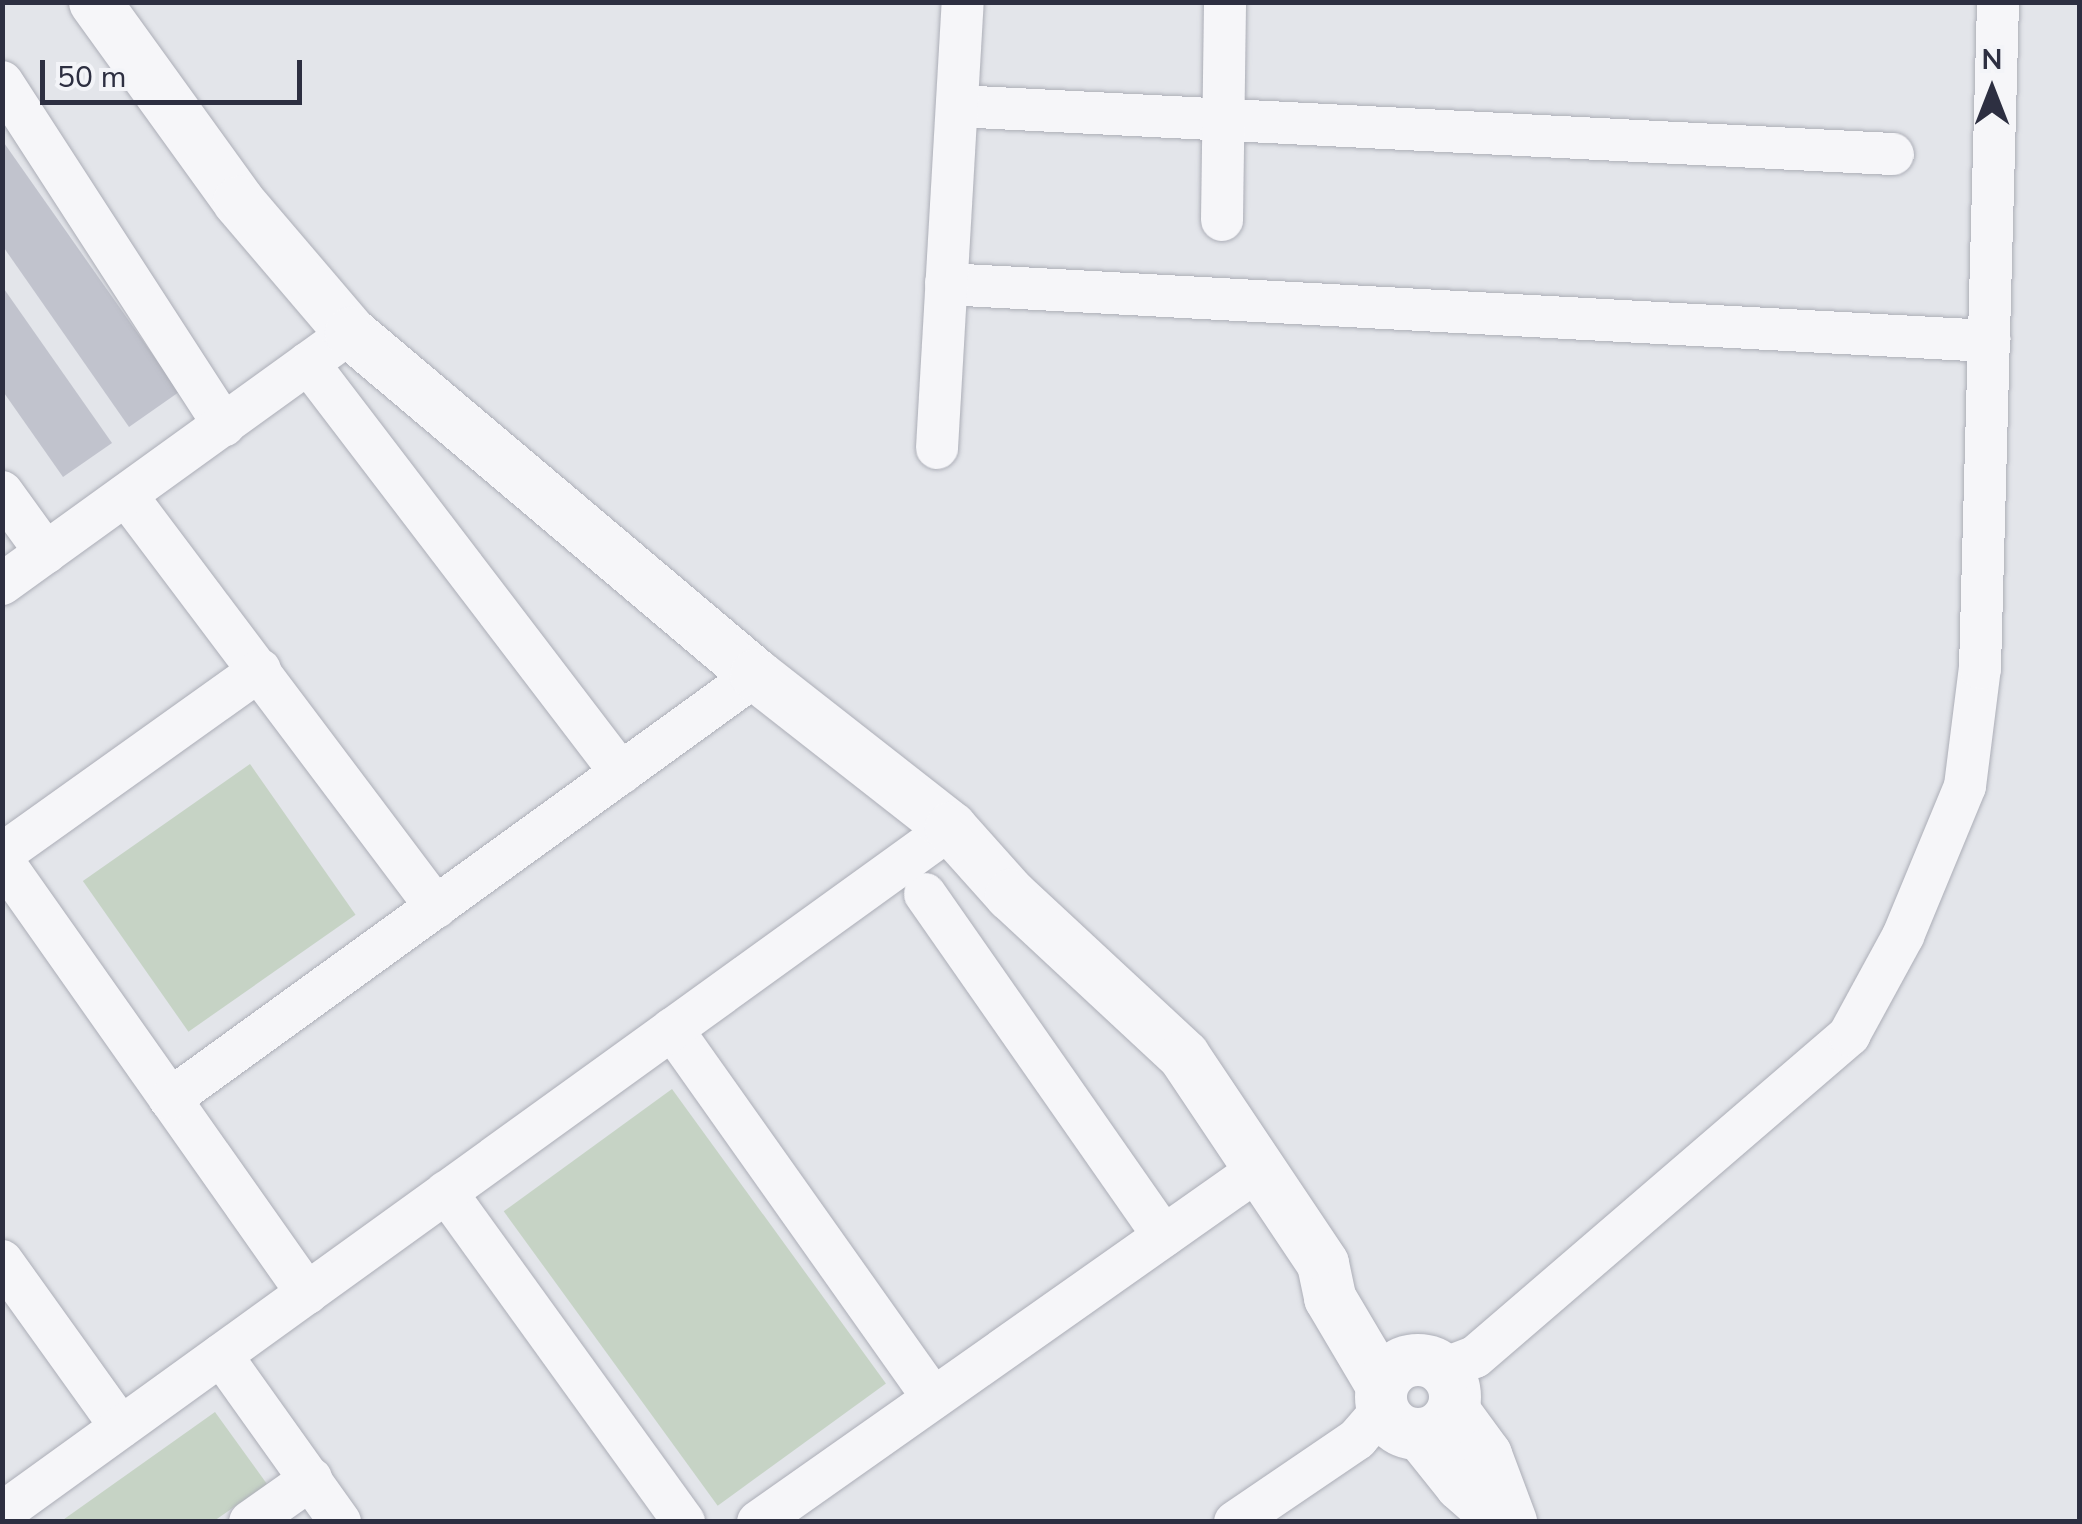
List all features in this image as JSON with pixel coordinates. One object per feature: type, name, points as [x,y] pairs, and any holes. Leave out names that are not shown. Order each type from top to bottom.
[{"type":"street","points":[[95,2],[239,202],[351,333],[756,674],[951,828],[1011,895],[1184,1056],[1324,1264],[1330,1298],[1418,1398],[1486,1455],[1511,1522]]},
{"type":"street","points":[[937,448],[963,2]]},
{"type":"street","points":[[1222,220],[1219,120],[1224,2]]},
{"type":"street","points":[[1235,1522],[1418,1398],[1849,1036],[1903,936],[1965,786],[1980,668],[1998,2]]},
{"type":"street","points":[[2,82],[224,425]]},
{"type":"street","points":[[957,106],[1893,154]]},
{"type":"street","points":[[946,284],[1989,341]]},
{"type":"street","points":[[2,584],[351,333]]},
{"type":"street","points":[[308,364],[621,773]]},
{"type":"street","points":[[2,492],[46,552]]},
{"type":"street","points":[[126,495],[436,907]]},
{"type":"street","points":[[260,670],[2,857],[307,1293]]},
{"type":"street","points":[[170,1099],[756,674]]},
{"type":"street","points":[[2,1513],[951,828]]},
{"type":"street","points":[[925,894],[1164,1236]]},
{"type":"street","points":[[672,1029],[933,1398]]},
{"type":"street","points":[[758,1522],[1262,1167]]},
{"type":"street","points":[[446,1192],[684,1522]]},
{"type":"street","points":[[2,1261],[122,1426]]},
{"type":"street","points":[[221,1355],[340,1522]]},
{"type":"street","points":[[1418,1398],[1460,1485],[1502,1522]]},
{"type":"street","points":[[250,1522],[311,1479]]},
{"type":"green space","points":[[250,764],[356,915],[188,1032],[83,881]]},
{"type":"green space","points":[[672,1089],[886,1383],[718,1506],[504,1211]]},
{"type":"green space","points":[[215,1412],[267,1484],[214,1521],[60,1522]]},
{"type":"building","points":[[2,140],[179,392],[129,427],[2,245]]},
{"type":"building","points":[[2,286],[112,443],[63,477],[2,390]]}]
